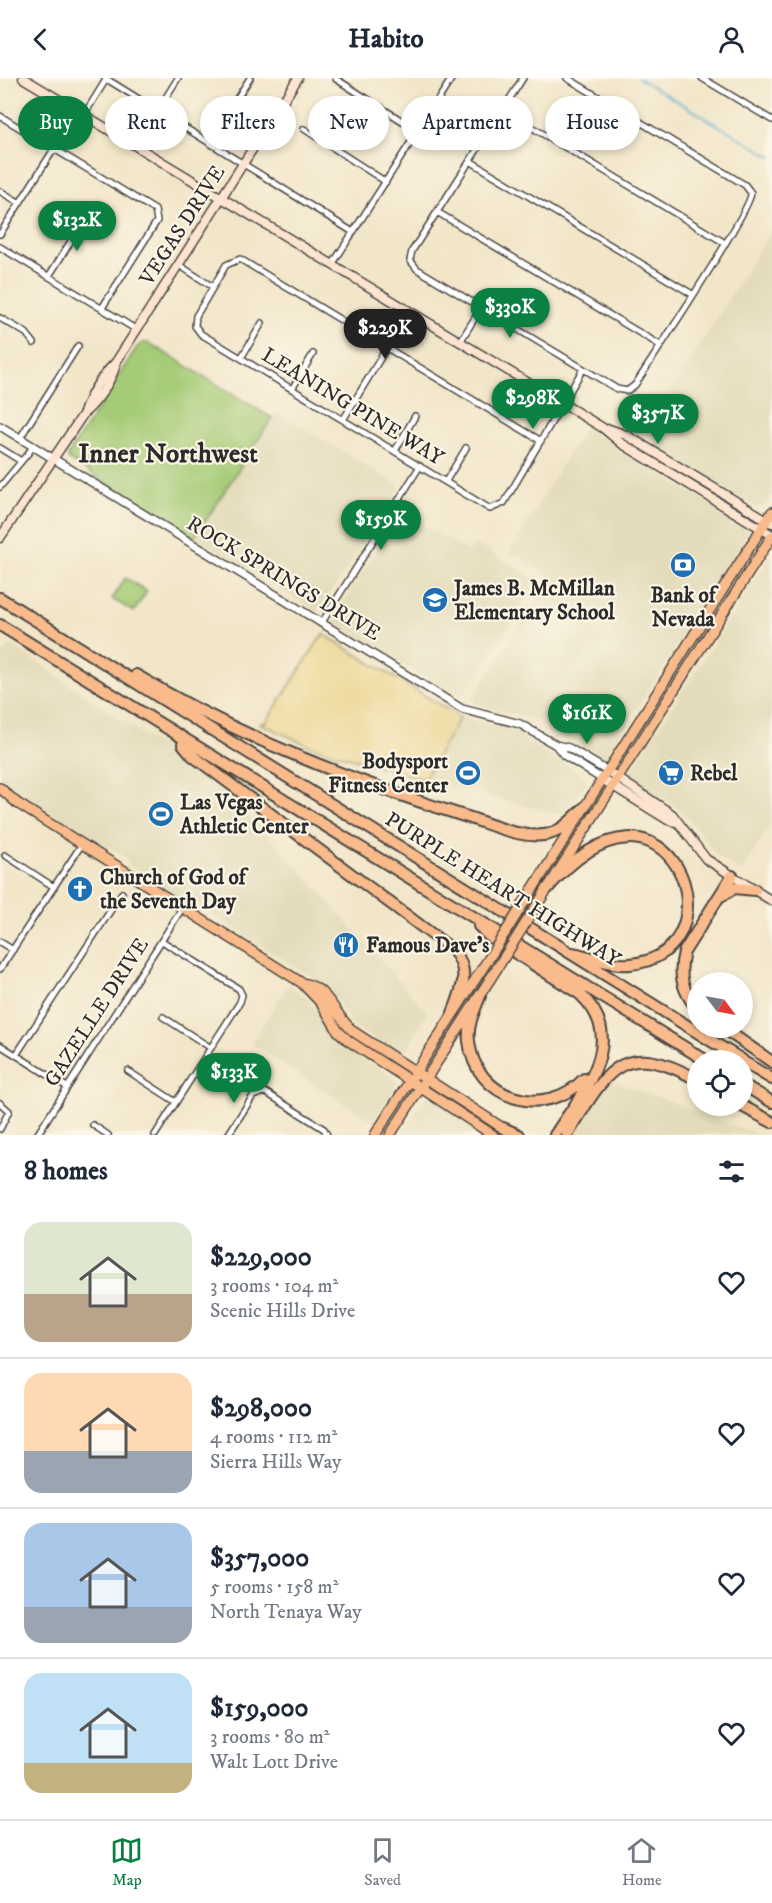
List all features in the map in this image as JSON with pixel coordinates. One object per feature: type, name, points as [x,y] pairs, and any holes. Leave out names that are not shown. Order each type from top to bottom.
[{"type":"highway","name":"PURPLE HEART HIGHWAY","points":[[0,598],[724,1050]]},
{"type":"highway","points":[[16,608],[226,723],[306,761],[390,792],[531,835],[552,834],[566,826],[584,808]]},
{"type":"highway","name":"PURPLE HEART HIGHWAY","points":[[0,625],[174,735],[689,1050]]},
{"type":"highway","points":[[174,735],[193,756],[453,950],[461,961],[465,973],[464,987],[453,1013]]},
{"type":"highway","points":[[546,890],[562,872],[590,849],[619,838],[644,841],[660,849],[674,861],[686,883],[688,908],[683,926],[674,941],[660,954],[643,962],[625,964],[564,951]]},
{"type":"highway","points":[[687,995],[681,963],[690,941],[732,876]]},
{"type":"highway","points":[[720,896],[734,888],[755,890]]},
{"type":"highway","points":[[469,914],[489,936],[585,998],[592,1005],[599,1022],[603,1050],[594,1073],[557,1135]]},
{"type":"highway","points":[[480,996],[469,1030],[474,1061],[484,1078],[498,1091],[514,1099],[533,1102],[553,1099],[570,1092],[584,1079],[594,1063],[598,1033],[594,1017],[585,998]]},
{"type":"highway","points":[[737,1038],[772,1062]]},
{"type":"highway","points":[[557,1135],[603,1079],[620,1066],[630,1062],[655,1060],[687,1075]]},
{"type":"highway","name":"PURPLE HEART HIGHWAY","points":[[753,1068],[772,1079]]},
{"type":"highway","points":[[753,1091],[772,1102]]},
{"type":"highway","points":[[753,1112],[772,1122]]},
{"type":"highway","points":[[502,1128],[519,1135]]},
{"type":"main road","points":[[23,78],[53,96]]},
{"type":"main road","name":"VEGAS DRIVE","points":[[0,538],[84,413],[88,398],[137,330],[298,78]]},
{"type":"main road","points":[[93,120],[563,403],[646,458],[768,521]]},
{"type":"main road","points":[[390,1135],[428,1079],[613,783],[772,535],[768,521],[626,435],[603,428]]},
{"type":"main road","points":[[621,443],[640,448],[644,446]]},
{"type":"main road","points":[[646,458],[650,456],[677,466]]},
{"type":"main road","points":[[375,1135],[768,521]]},
{"type":"main road","points":[[710,632],[708,626],[718,608],[728,581]]},
{"type":"main road","points":[[691,662],[692,651],[702,634],[700,625]]},
{"type":"main road","points":[[670,695],[668,688],[678,669],[681,655]]},
{"type":"main road","points":[[645,733],[651,716],[663,697],[659,689]]},
{"type":"main road","name":"ROCK SPRINGS DRIVE","points":[[605,775],[613,783],[668,820],[676,822],[706,859],[772,901]]},
{"type":"main road","points":[[0,788],[17,803],[302,983],[307,991],[322,1004],[344,1037],[493,1135]]},
{"type":"main road","points":[[0,799],[17,803]]},
{"type":"main road","points":[[302,983],[312,984],[326,995],[350,1028],[514,1135]]},
{"type":"street","points":[[93,101],[107,78],[136,96]]},
{"type":"street","points":[[167,96],[178,78]]},
{"type":"street","points":[[239,96],[250,78]]},
{"type":"street","points":[[511,96],[523,78]]},
{"type":"street","points":[[477,150],[412,251],[411,260],[417,270],[617,389],[627,391],[635,385],[725,243],[749,203],[751,193],[745,185],[567,78]]},
{"type":"street","points":[[702,78],[772,120]]},
{"type":"street","points":[[336,79],[401,120]]},
{"type":"street","points":[[439,96],[449,79]]},
{"type":"street","points":[[0,116],[18,127]]},
{"type":"street","points":[[533,128],[725,243]]},
{"type":"street","points":[[304,129],[386,182]]},
{"type":"street","points":[[0,234],[53,150]]},
{"type":"street","points":[[56,150],[154,210],[157,215],[157,221],[102,309]]},
{"type":"street","points":[[225,150],[354,232]]},
{"type":"street","points":[[332,265],[406,150]]},
{"type":"street","points":[[470,161],[692,294]]},
{"type":"street","points":[[0,190],[20,202]]},
{"type":"street","points":[[437,212],[660,345]]},
{"type":"street","points":[[48,276],[86,217]]},
{"type":"street","points":[[0,247],[137,330]]},
{"type":"street","points":[[179,265],[213,287],[226,265],[235,259],[245,261],[540,441],[583,369]]},
{"type":"street","name":"LEANING PINE WAY","points":[[213,287],[196,316],[195,326],[201,334],[485,507],[497,508],[504,502],[540,441]]},
{"type":"street","points":[[460,342],[481,308]]},
{"type":"street","points":[[343,420],[409,311]]},
{"type":"street","points":[[0,318],[26,333],[34,344]]},
{"type":"street","points":[[241,358],[261,323]]},
{"type":"street","points":[[20,438],[78,346]]},
{"type":"street","points":[[292,389],[313,354]]},
{"type":"street","points":[[395,451],[415,416]]},
{"type":"street","name":"ROCK SPRINGS DRIVE","points":[[0,426],[466,711],[520,724],[556,746],[564,755],[605,775]]},
{"type":"street","points":[[0,487],[34,447]]},
{"type":"street","points":[[0,448],[21,461]]},
{"type":"street","points":[[446,482],[466,448]]},
{"type":"street","points":[[321,624],[420,466]]},
{"type":"street","points":[[0,969],[82,844]]},
{"type":"street","points":[[5,855],[54,886]]},
{"type":"street","points":[[16,1055],[122,893]]},
{"type":"street","name":"GAZELLE DRIVE","points":[[37,1135],[183,907]]},
{"type":"street","points":[[155,1135],[240,1002],[242,995],[239,989],[162,941]]},
{"type":"street","points":[[0,942],[13,950]]},
{"type":"street","points":[[163,1017],[211,1048]]},
{"type":"street","points":[[0,1045],[67,1087]]},
{"type":"street","points":[[128,1071],[176,1102]]},
{"type":"street","points":[[228,1135],[253,1096],[259,1092],[265,1092],[324,1129],[327,1134]]},
{"type":"street","points":[[0,1103],[9,1111],[0,1129]]},
{"type":"street","points":[[93,1125],[108,1135]]},
{"type":"shaded area","points":[[772,229],[772,497],[762,507],[755,507],[642,439]]},
{"type":"shaded area","points":[[276,412],[400,486],[320,609],[316,611],[195,537]]},
{"type":"shaded area","points":[[584,428],[750,527],[751,533],[604,758],[597,758],[535,720],[474,704],[473,699],[550,576],[510,552]]},
{"type":"shaded area","name":"James B. McMillan Elementary School","points":[[404,514],[468,551],[476,544],[532,577],[534,586],[465,694],[456,697],[337,625],[335,615],[399,515]]},
{"type":"shaded area","points":[[772,554],[772,823],[741,872],[715,854],[689,818],[676,807],[631,779],[628,774]]},
{"type":"shaded area","points":[[10,644],[208,779],[273,840],[427,1012],[408,1048],[395,1053],[354,1027],[335,997],[319,981],[130,865],[124,856],[0,781],[0,659]]},
{"type":"shaded area","points":[[460,717],[511,729],[584,776],[586,783],[569,807],[559,815],[424,779]]},
{"type":"shaded area","points":[[288,985],[307,998],[344,1046],[391,1076],[396,1082],[395,1088],[375,1123],[251,1044]]},
{"type":"shaded area","points":[[608,1079],[687,1108],[687,1116],[708,1116],[760,1135],[573,1135]]},
{"type":"shaded area","points":[[427,1095],[491,1135],[400,1135]]},
{"type":"green space","points":[[143,343],[149,343],[272,418],[195,537],[68,459],[68,455],[137,347]]},
{"type":"green space","points":[[125,578],[147,591],[134,612],[112,599]]},
{"type":"sand","points":[[323,634],[460,717],[424,779],[307,745],[260,723],[266,722]]},
{"type":"waterway","points":[[638,78],[772,157]]},
{"type":"place","name":"Bank of Nevada","points":[[683,565]]},
{"type":"place","name":"James B. McMillan Elementary School","points":[[435,600]]},
{"type":"place","name":"Bodysport Fitness Center","points":[[468,773]]},
{"type":"place","name":"Rebel","points":[[671,773]]},
{"type":"place","name":"Las Vegas Athletic Center","points":[[161,814]]},
{"type":"place","name":"Church of God of the Seventh Day","points":[[80,889]]},
{"type":"place","name":"Famous Dave's","points":[[346,945]]},
{"type":"district","name":"Inner Northwest","points":[[168,453]]}]
